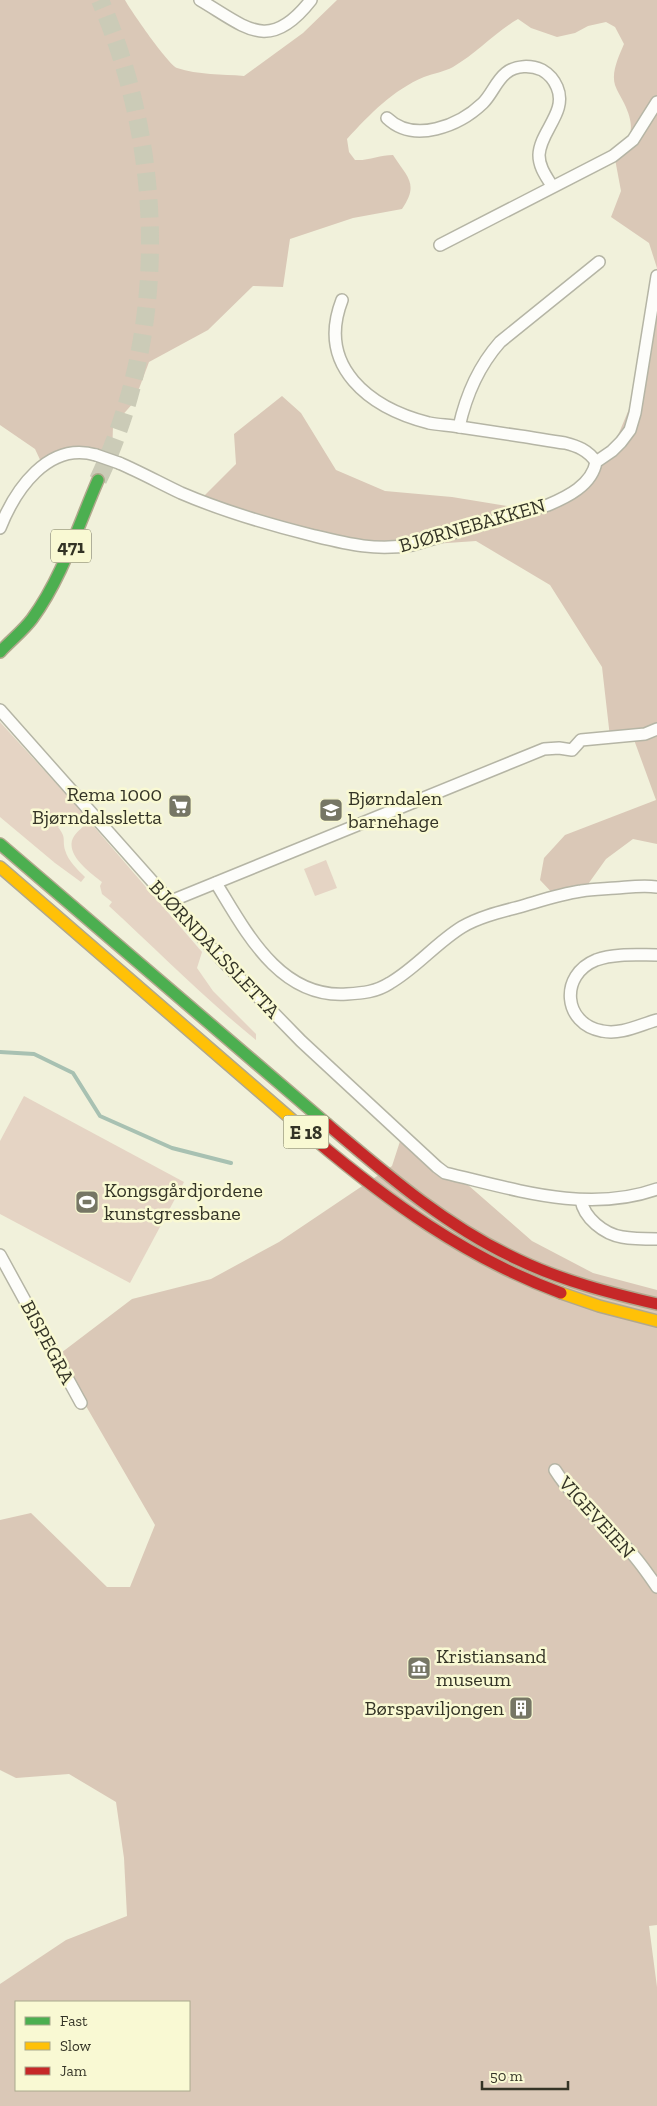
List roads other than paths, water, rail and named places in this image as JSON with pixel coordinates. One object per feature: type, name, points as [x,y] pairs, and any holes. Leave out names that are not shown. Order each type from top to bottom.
[{"type":"main road","name":"471","points":[[0,638],[26,613],[39,596],[98,480],[57,577],[43,602],[31,620],[0,652]]},
{"type":"main road","name":"E 18","points":[[2,845],[409,1194],[486,1243],[536,1268],[601,1290],[657,1304]]},
{"type":"main road","name":"E 18","points":[[0,867],[334,1157],[436,1232],[471,1253],[530,1281],[593,1304],[657,1321]]},
{"type":"street","points":[[200,0],[251,30],[266,32],[287,23],[311,0]]},
{"type":"street","points":[[386,118],[398,127],[405,129],[426,130],[440,128],[454,123],[473,112],[484,102],[506,73],[520,67],[534,67],[547,73],[556,84],[560,98],[557,113],[542,141],[539,155],[542,169],[552,186]]},
{"type":"street","points":[[440,245],[552,186],[614,156],[642,128],[657,102]]},
{"type":"street","points":[[459,427],[469,390],[482,364],[490,353],[500,342],[555,300],[599,262]]},
{"type":"street","name":"BJØRNEBAKKEN","points":[[0,528],[12,501],[36,470],[60,457],[74,454],[96,455],[119,463],[180,492],[234,514],[343,544],[377,548],[394,548],[420,543],[508,518],[562,500],[582,486],[596,462],[612,452],[630,430],[635,414],[657,276]]},
{"type":"street","points":[[342,300],[336,322],[336,350],[342,364],[357,386],[381,404],[430,423],[565,443],[579,447],[592,456],[596,462]]},
{"type":"street","name":"BJØRNDALSSLETTA","points":[[0,710],[223,961],[301,1041],[425,1157],[445,1173],[537,1194],[581,1200]]},
{"type":"street","points":[[171,902],[544,749],[559,748],[572,750],[581,740],[645,734],[657,729]]},
{"type":"street","points":[[216,883],[256,944],[276,969],[299,986],[327,994],[341,995],[378,990],[402,976],[450,935],[464,926],[498,912],[581,891],[644,885],[657,887]]},
{"type":"street","points":[[657,955],[606,957],[595,960],[582,968],[575,976],[570,990],[570,999],[581,1019],[589,1027],[602,1031],[626,1030],[657,1020]]},
{"type":"street","points":[[657,1189],[625,1198],[581,1200],[582,1207],[588,1216],[606,1231],[621,1237],[657,1239]]},
{"type":"street","name":"BISPEGRA","points":[[0,1255],[81,1403]]},
{"type":"street","name":"VIGEVEIEN","points":[[555,1470],[576,1497],[626,1547],[657,1587]]},
{"type":"waterway","points":[[0,1052],[34,1054],[73,1073],[100,1116],[172,1148],[231,1163]]},
{"type":"tunnel","points":[[98,480],[121,423],[137,363],[147,302],[150,240],[147,179],[137,118],[121,58],[100,0]]},
{"type":"place","name":"Rema 1000 Bjørndalssletta","points":[[180,806]]},
{"type":"place","name":"Bjørndalen barnehage","points":[[331,810]]},
{"type":"place","name":"Kongsgårdjordene kunstgressbane","points":[[87,1202]]},
{"type":"place","name":"Kristiansand museum","points":[[419,1668]]},
{"type":"place","name":"Børspaviljongen","points":[[521,1708]]}]
